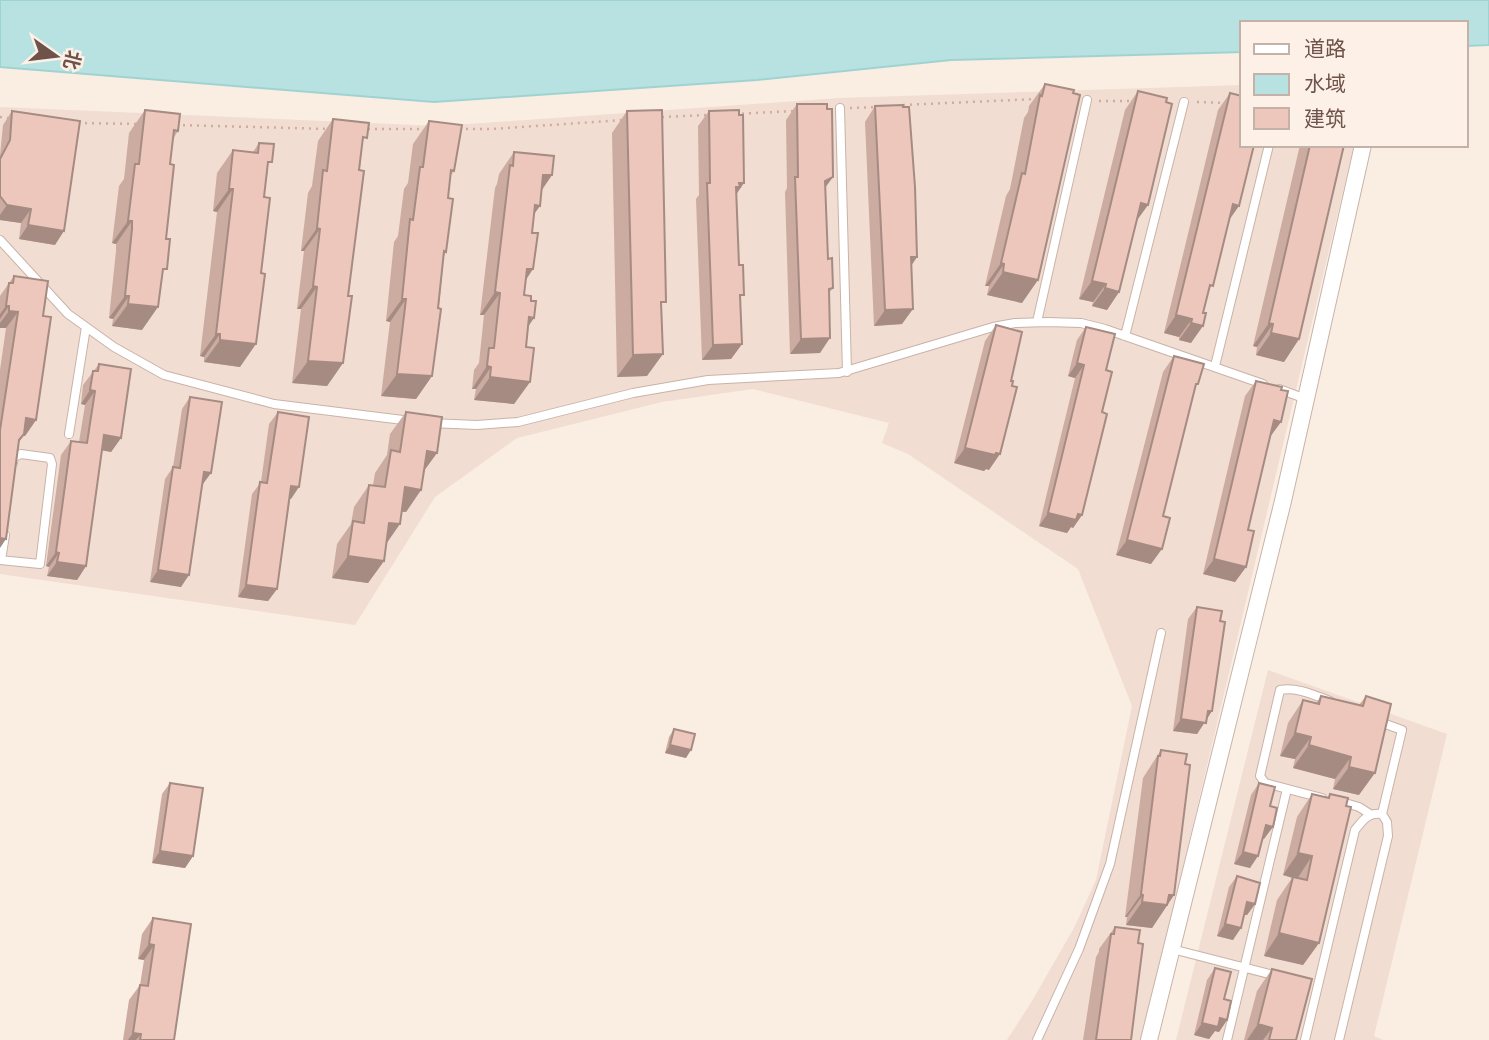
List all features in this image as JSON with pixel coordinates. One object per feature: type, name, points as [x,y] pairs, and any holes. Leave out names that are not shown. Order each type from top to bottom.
[{"type":"street","points":[[1149,1040],[1280,515],[1363,147]]},
{"type":"lane","points":[[1037,322],[1087,100]]},
{"type":"lane","points":[[1125,336],[1184,102]]},
{"type":"lane","points":[[840,108],[847,372]]},
{"type":"lane","points":[[1215,366],[1269,147]]},
{"type":"lane","points":[[0,240],[68,314],[147,368],[188,383],[274,404],[435,424],[518,422],[633,393],[708,380],[847,372],[993,327],[1037,322],[1081,323],[1215,366],[1306,399]]},
{"type":"lane","points":[[69,434],[86,327]]},
{"type":"lane","points":[[6,522],[1,560],[40,565],[52,464],[50,458],[21,454],[14,457],[12,470]]},
{"type":"lane","points":[[1037,1040],[1079,948],[1110,864],[1161,633]]},
{"type":"lane","points":[[1339,705],[1302,690],[1280,690],[1260,776],[1265,783],[1359,807],[1370,814]]},
{"type":"lane","points":[[1339,1040],[1388,836],[1387,822],[1382,814],[1402,730],[1364,715]]},
{"type":"lane","points":[[1227,1040],[1287,789]]},
{"type":"lane","points":[[1305,1040],[1355,830],[1370,814],[1382,814]]},
{"type":"lane","points":[[1172,949],[1281,977]]},
{"type":"lane","points":[[1305,984],[1318,987]]},
{"type":"path","points":[[893,106],[1038,99]]},
{"type":"path","points":[[1087,100],[1142,101]]},
{"type":"path","points":[[1184,102],[1231,103]]},
{"type":"path","points":[[840,108],[880,107]]},
{"type":"path","points":[[733,114],[800,110]]},
{"type":"path","points":[[653,118],[706,115]]},
{"type":"path","points":[[0,117],[13,118]]},
{"type":"path","points":[[451,129],[492,129],[626,120]]},
{"type":"path","points":[[66,122],[149,125]]},
{"type":"path","points":[[176,125],[341,129]]},
{"type":"path","points":[[368,129],[423,129]]},
{"type":"shaded area","points":[[1240,85],[1240,147],[1354,147],[1142,1040],[1007,1040],[1074,928],[1096,880],[1132,706],[1078,569],[908,454],[882,443],[889,423],[753,389],[662,402],[517,438],[435,497],[355,625],[0,574],[0,107],[440,126],[840,98]]},
{"type":"shaded area","points":[[1268,670],[1447,734],[1374,1036],[1383,1040],[1176,1040]]},
{"type":"water","points":[[0,0],[1489,0],[1489,45],[1468,46],[1468,21],[1240,21],[1240,52],[951,60],[757,80],[434,102],[0,67]]},
{"type":"building","points":[[1045,84],[1074,90],[1073,93],[1080,95],[1038,280],[1003,272],[1004,264],[1001,263],[1022,173],[1025,174],[1040,95],[1042,96]]},
{"type":"building","points":[[1138,91],[1167,98],[1166,102],[1172,104],[1148,205],[1141,203],[1119,292],[1105,288],[1106,284],[1092,281]]},
{"type":"building","points":[[1230,93],[1240,96],[1240,147],[1254,147],[1239,206],[1233,204],[1213,286],[1210,285],[1203,313],[1206,313],[1203,326],[1191,323],[1192,319],[1176,315]]},
{"type":"building","points":[[797,104],[827,104],[827,109],[832,109],[833,177],[825,181],[828,259],[832,258],[833,288],[829,289],[830,338],[801,339],[795,177],[798,177]]},
{"type":"building","points":[[875,106],[909,107],[915,187],[917,257],[911,257],[913,309],[885,310]]},
{"type":"building","points":[[145,110],[180,114],[178,131],[174,130],[170,164],[174,165],[166,239],[170,239],[167,269],[163,269],[158,307],[128,304],[129,296],[125,296],[132,229],[132,221],[128,221],[135,164],[139,164]]},
{"type":"building","points":[[662,110],[666,302],[661,302],[663,354],[633,355],[627,111]]},
{"type":"building","points":[[739,110],[739,115],[743,115],[744,183],[739,183],[740,187],[736,187],[739,265],[743,265],[744,295],[740,295],[742,344],[713,345],[707,183],[710,183],[709,111]]},
{"type":"building","points":[[12,111],[80,121],[64,231],[28,225],[31,209],[7,205],[0,196],[0,159],[10,140]]},
{"type":"building","points":[[333,119],[369,123],[367,138],[363,137],[359,170],[364,171],[348,296],[352,296],[343,363],[308,361],[317,287],[313,286],[320,229],[317,228],[323,170],[327,171]]},
{"type":"building","points":[[429,121],[462,125],[454,171],[451,170],[448,198],[453,199],[446,252],[444,251],[438,308],[441,309],[432,376],[397,374],[406,299],[402,299],[410,219],[413,220]]},
{"type":"building","points":[[259,143],[274,144],[272,162],[268,162],[264,197],[270,198],[261,273],[265,274],[256,344],[220,340],[220,334],[216,334],[233,189],[229,189],[233,150],[258,153]]},
{"type":"building","points":[[1310,147],[1344,147],[1299,339],[1271,333],[1273,324],[1269,323]]},
{"type":"building","points":[[514,152],[554,156],[552,175],[543,175],[540,206],[535,205],[532,233],[538,233],[533,269],[527,269],[524,295],[531,296],[531,301],[536,301],[534,318],[529,317],[526,347],[534,348],[530,382],[490,377],[491,367],[487,366],[489,348],[494,348],[500,293],[495,292],[510,165],[513,166]]},
{"type":"building","points":[[14,276],[48,281],[43,316],[51,317],[36,420],[26,418],[24,434],[19,440],[6,539],[0,538],[0,430],[18,312],[9,311],[9,306],[6,306],[9,283],[13,283]]},
{"type":"building","points":[[996,325],[1022,332],[1011,381],[1012,386],[1017,387],[1000,454],[995,455],[965,448]]},
{"type":"building","points":[[1086,327],[1115,334],[1106,370],[1112,372],[1102,412],[1107,414],[1082,515],[1078,514],[1076,520],[1048,513],[1084,365],[1077,363]]},
{"type":"building","points":[[1174,356],[1204,364],[1196,384],[1163,516],[1170,518],[1162,549],[1127,540]]},
{"type":"building","points":[[99,364],[131,369],[121,438],[104,435],[86,566],[57,562],[59,553],[56,552],[71,441],[87,443],[95,391],[90,390],[93,371],[98,371]]},
{"type":"building","points":[[1256,381],[1288,391],[1281,422],[1274,420],[1248,530],[1254,531],[1246,567],[1214,559]]},
{"type":"building","points":[[190,397],[222,402],[211,473],[204,472],[189,575],[158,570],[173,467],[180,468]]},
{"type":"building","points":[[278,412],[309,417],[299,487],[291,486],[277,589],[246,585],[260,482],[267,483]]},
{"type":"building","points":[[406,412],[442,417],[437,453],[427,451],[421,490],[405,487],[400,524],[389,523],[384,561],[348,556],[353,521],[364,523],[369,485],[385,487],[391,450],[400,452]]},
{"type":"building","points":[[1197,607],[1222,611],[1220,621],[1225,622],[1212,711],[1208,711],[1206,723],[1181,719]]},
{"type":"building","points":[[1321,696],[1363,706],[1366,696],[1391,704],[1375,773],[1349,767],[1351,757],[1309,745],[1311,737],[1295,733],[1303,700],[1319,704]]},
{"type":"building","points":[[674,729],[695,734],[691,750],[670,745]]},
{"type":"building","points":[[1161,750],[1187,754],[1185,764],[1190,765],[1174,895],[1169,895],[1167,905],[1142,902],[1141,894],[1158,756]]},
{"type":"building","points":[[170,783],[203,788],[193,856],[160,851]]},
{"type":"building","points":[[1259,783],[1275,787],[1270,806],[1277,808],[1273,827],[1266,825],[1258,856],[1243,852]]},
{"type":"building","points":[[1312,794],[1348,798],[1346,806],[1351,807],[1319,943],[1279,933],[1293,877],[1307,880],[1312,856],[1298,853]]},
{"type":"building","points":[[1237,876],[1260,883],[1255,904],[1247,902],[1241,928],[1225,924]]},
{"type":"building","points":[[153,918],[191,924],[174,1040],[140,1040],[141,1034],[133,1033],[140,985],[148,986],[154,945],[149,944]]},
{"type":"building","points":[[1115,927],[1140,930],[1138,943],[1143,944],[1131,1040],[1096,1040],[1111,934],[1114,934]]},
{"type":"building","points":[[1215,968],[1231,972],[1224,999],[1231,1001],[1227,1020],[1220,1018],[1218,1027],[1202,1023]]},
{"type":"building","points":[[1272,969],[1312,979],[1296,1040],[1269,1040],[1272,1028],[1258,1024]]}]
